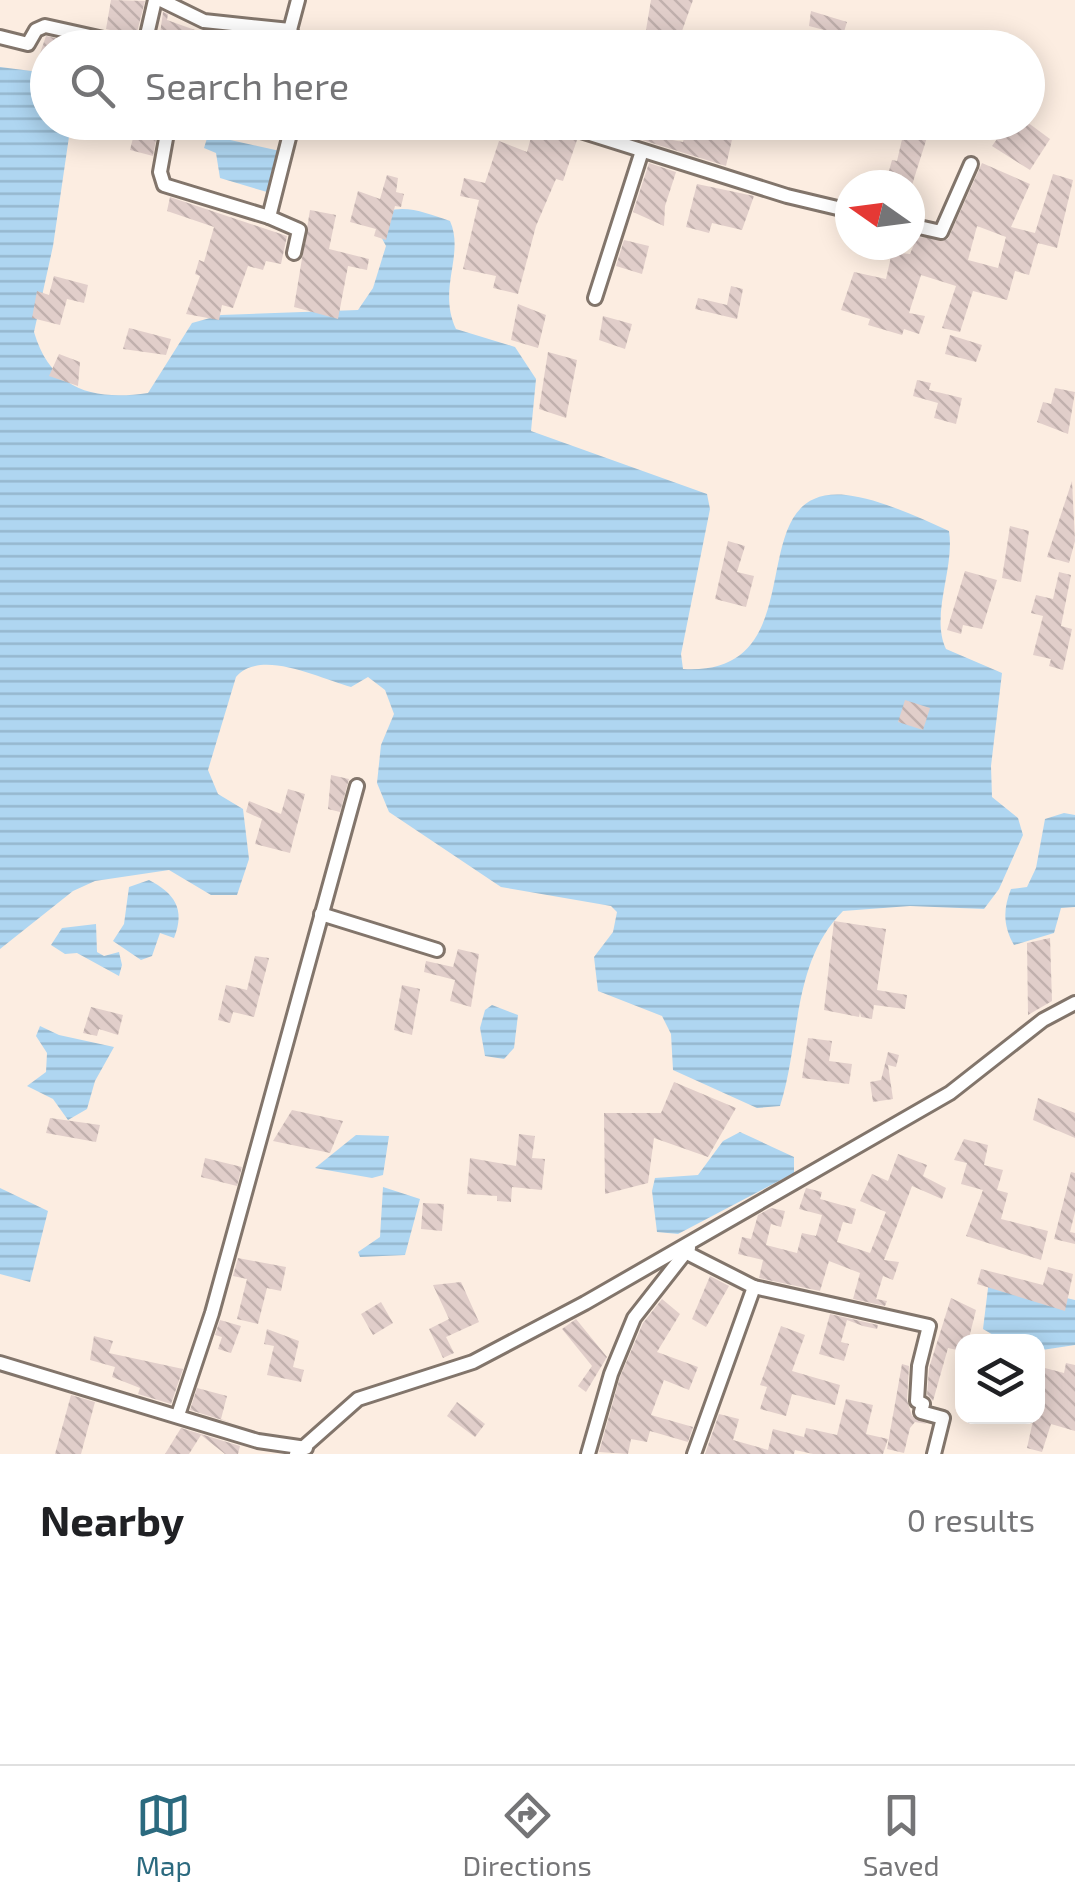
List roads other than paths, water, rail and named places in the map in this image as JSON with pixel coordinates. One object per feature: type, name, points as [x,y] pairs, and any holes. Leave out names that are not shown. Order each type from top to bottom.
[{"type":"street","points":[[149,30],[158,0],[204,21],[290,30],[298,0]]},
{"type":"street","points":[[36,30],[45,26],[63,30]]},
{"type":"street","points":[[0,38],[28,44],[30,40]]},
{"type":"street","points":[[166,140],[160,172],[164,185],[299,230],[294,253]]},
{"type":"street","points":[[269,217],[288,140]]},
{"type":"street","points":[[608,140],[835,207]]},
{"type":"street","points":[[595,298],[642,151]]},
{"type":"street","points":[[925,228],[941,232],[970,164]]},
{"type":"street","points":[[178,1415],[212,1313],[357,786]]},
{"type":"street","points":[[321,914],[437,950]]},
{"type":"street","points":[[0,1363],[301,1451],[358,1400],[474,1362],[690,1246],[950,1093],[1043,1020],[1075,1003]]},
{"type":"street","points":[[690,1246],[754,1287],[929,1326],[916,1401],[923,1404],[921,1412],[942,1418],[934,1454]]},
{"type":"street","points":[[588,1454],[634,1318],[690,1246]]},
{"type":"street","points":[[694,1454],[754,1287]]},
{"type":"water","points":[[0,67],[30,71],[30,140],[69,140],[53,246],[34,332],[51,367],[63,379],[93,393],[148,393],[192,323],[221,315],[358,310],[373,288],[386,246],[372,220],[400,209],[430,214],[450,221],[454,234],[449,300],[456,329],[515,347],[536,379],[531,431],[707,494],[710,509],[681,654],[683,669],[725,663],[751,644],[766,615],[782,547],[793,519],[813,500],[846,495],[899,509],[949,531],[941,621],[946,649],[1002,673],[991,766],[992,797],[1018,818],[1023,835],[999,889],[984,909],[910,906],[843,911],[826,932],[806,978],[780,1106],[757,1108],[673,1070],[671,1034],[662,1016],[598,991],[594,957],[613,932],[617,912],[611,906],[501,887],[389,812],[377,783],[381,745],[394,714],[385,690],[368,677],[351,687],[291,668],[260,665],[236,677],[208,770],[218,794],[243,809],[249,859],[237,895],[211,895],[169,870],[95,881],[73,891],[0,949]]},
{"type":"water","points":[[206,140],[230,140],[280,151],[267,192],[220,178],[216,153],[204,148]]},
{"type":"water","points":[[1064,813],[1075,815],[1075,907],[1061,908],[1054,933],[1014,945],[1005,917],[1011,889],[1027,887],[1036,868],[1045,819]]},
{"type":"water","points":[[149,880],[171,896],[179,919],[174,938],[160,933],[152,956],[141,960],[113,941],[124,924],[129,887]]},
{"type":"water","points":[[96,924],[97,952],[104,956],[119,952],[119,976],[77,953],[65,954],[51,945],[62,928]]},
{"type":"water","points":[[492,1005],[518,1015],[514,1048],[504,1059],[485,1056],[480,1028],[485,1010]]},
{"type":"water","points":[[40,1026],[59,1035],[114,1047],[95,1081],[87,1109],[68,1120],[53,1099],[27,1086],[46,1072],[47,1053],[36,1036]]},
{"type":"water","points":[[740,1132],[794,1157],[794,1173],[678,1234],[657,1232],[652,1191],[655,1178],[698,1175],[723,1141]]},
{"type":"water","points":[[356,1135],[389,1136],[383,1175],[372,1178],[315,1168]]},
{"type":"water","points":[[383,1187],[420,1199],[405,1255],[360,1257],[358,1252],[380,1237]]},
{"type":"water","points":[[0,1188],[48,1211],[30,1282],[0,1274]]},
{"type":"water","points":[[989,1280],[1075,1300],[1075,1345],[1045,1350],[1045,1334],[992,1334],[983,1329]]}]
